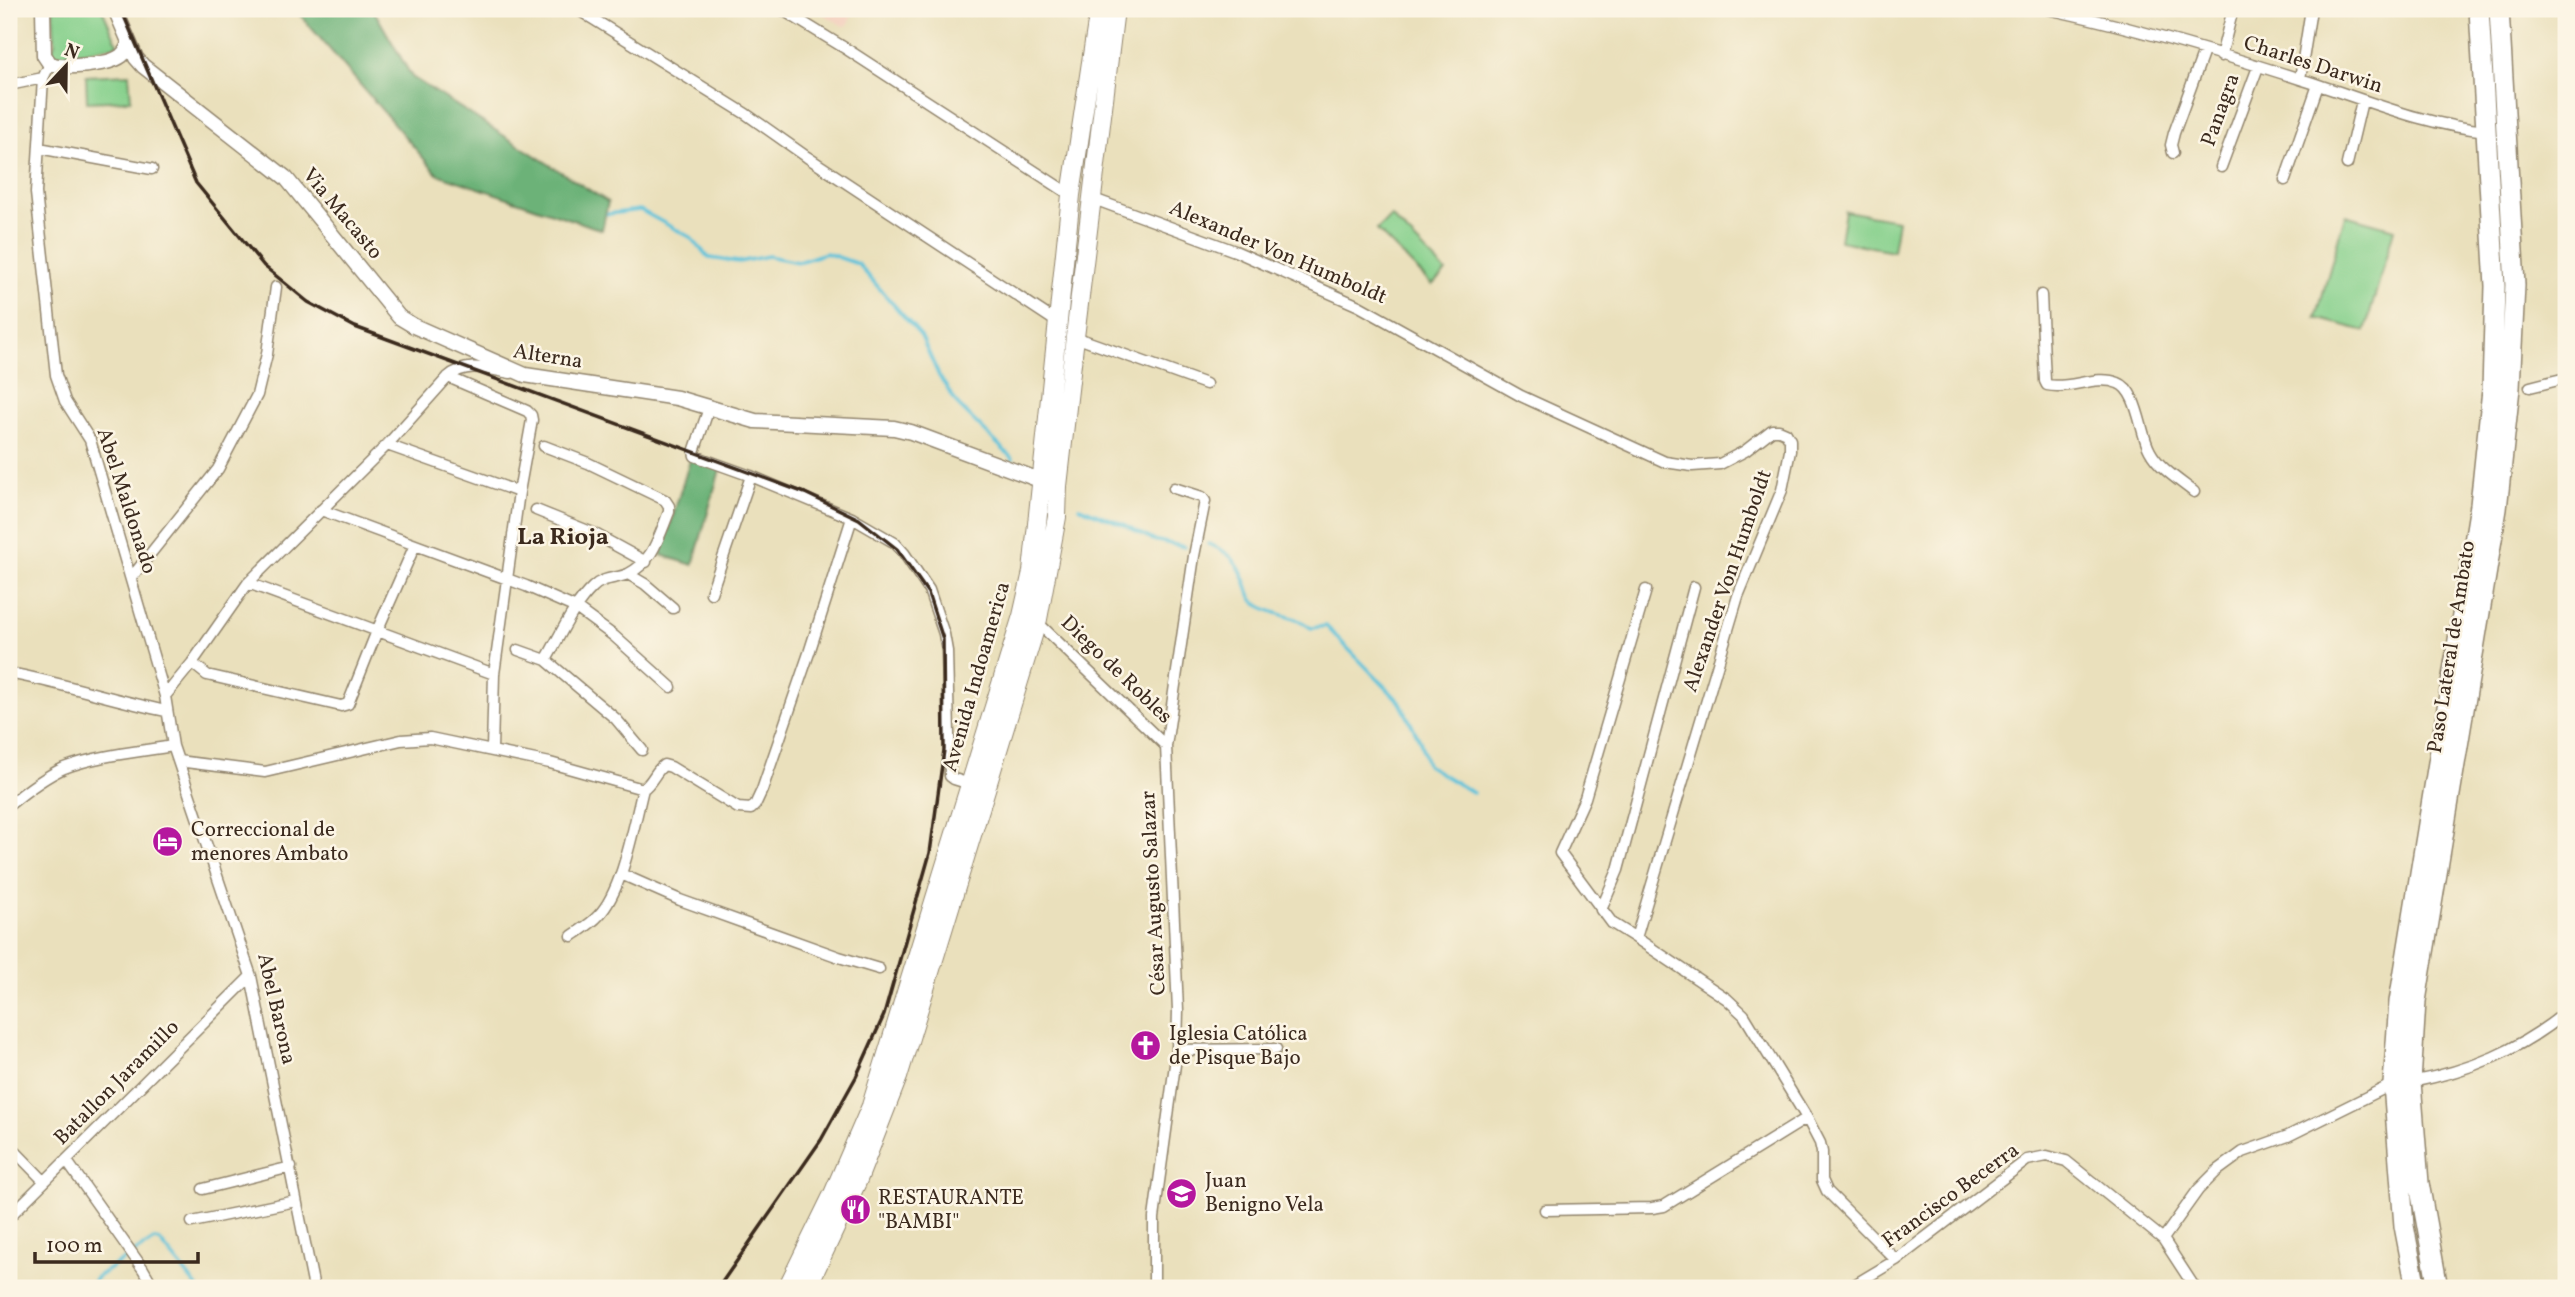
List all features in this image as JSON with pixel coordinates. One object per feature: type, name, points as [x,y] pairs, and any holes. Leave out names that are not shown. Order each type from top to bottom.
[{"type":"highway","name":"Paso Lateral de Ambato","points":[[2416,1288],[2404,1226],[2399,1002],[2480,505],[2492,390],[2495,286],[2479,9]]},
{"type":"highway","name":"Paso Lateral de Ambato","points":[[2438,1288],[2402,1083],[2497,509],[2510,388],[2515,285],[2499,9]]},
{"type":"highway","points":[[2419,1183],[2433,1222],[2445,1288]]},
{"type":"highway","points":[[2404,1226],[2410,1288]]},
{"type":"main road","name":"Avenida Indoamerica","points":[[1030,619],[1031,572],[1071,195],[1099,9]]},
{"type":"main road","name":"Avenida Indoamerica","points":[[807,1288],[857,1182],[898,1077],[1057,517],[1075,337],[1115,9]]},
{"type":"main road","name":"Avenida Indoamerica","points":[[787,1288],[833,1194],[871,1106],[970,784],[1004,705]]},
{"type":"street","points":[[43,9],[44,55],[50,64],[64,67],[136,58]]},
{"type":"street","name":"Via Macasto","points":[[115,9],[136,58],[286,178],[399,317],[453,345],[526,375]]},
{"type":"street","points":[[577,9],[746,114],[1057,322]]},
{"type":"street","points":[[781,9],[860,57],[1071,195]]},
{"type":"street","name":"Charles Darwin","points":[[2047,9],[2083,12],[2300,79],[2362,101],[2458,128],[2487,131]]},
{"type":"street","points":[[2221,56],[2233,9]]},
{"type":"street","points":[[2300,79],[2311,9]]},
{"type":"street","points":[[2564,9],[2566,30]]},
{"type":"street","points":[[113,60],[123,55],[129,42]]},
{"type":"street","points":[[2173,153],[2171,145],[2174,133],[2204,51]]},
{"type":"street","name":"Abel Maldonado","points":[[50,64],[43,78],[36,193],[58,388],[90,440],[165,696],[173,746]]},
{"type":"street","name":"Panagra","points":[[2221,167],[2258,67]]},
{"type":"street","points":[[9,85],[43,78]]},
{"type":"street","points":[[2285,180],[2318,85]]},
{"type":"street","points":[[2347,164],[2362,101]]},
{"type":"street","points":[[39,148],[152,169]]},
{"type":"street","name":"Alexander Von Humboldt","points":[[1091,198],[1236,251],[1359,306],[1521,396],[1665,462],[1692,466],[1720,464],[1745,452],[1772,430],[1786,433],[1790,440],[1790,451],[1782,490],[1738,596],[1636,938]]},
{"type":"street","points":[[131,578],[218,468],[257,396],[267,354],[276,287]]},
{"type":"street","points":[[2041,295],[2047,385],[2110,380],[2122,384],[2130,393],[2148,448],[2155,460],[2194,492]]},
{"type":"street","points":[[1075,337],[1206,384]]},
{"type":"street","name":"Alterna","points":[[448,377],[455,371],[472,366],[677,398],[754,421],[894,428],[1058,486]]},
{"type":"street","points":[[165,696],[192,663],[248,583],[387,445],[448,377],[531,415],[494,674],[492,750]]},
{"type":"street","points":[[2530,387],[2566,378]]},
{"type":"street","points":[[709,408],[694,454],[852,518],[895,543],[904,553],[929,590],[937,609],[947,652],[950,776],[970,784]]},
{"type":"street","points":[[387,445],[519,492]]},
{"type":"street","points":[[544,446],[588,463],[665,500],[669,506],[669,512],[646,562],[628,574],[596,584],[576,608],[546,660]]},
{"type":"street","points":[[711,593],[751,476]]},
{"type":"street","name":"César Augusto Salazar","points":[[1154,1288],[1154,1218],[1177,1050],[1178,1010],[1166,746],[1194,556],[1205,501],[1202,497],[1174,488]]},
{"type":"street","points":[[321,510],[507,579],[576,608],[614,636],[671,687]]},
{"type":"street","points":[[536,510],[593,533],[646,562]]},
{"type":"street","points":[[572,936],[598,917],[610,902],[621,874],[643,789],[664,765],[738,808],[745,810],[755,806],[809,653],[852,518]]},
{"type":"street","points":[[192,663],[207,675],[341,706],[348,705],[415,545]]},
{"type":"street","points":[[628,574],[645,584],[673,608]]},
{"type":"street","points":[[248,583],[494,674]]},
{"type":"street","points":[[1601,910],[1618,870],[1694,587]]},
{"type":"street","points":[[1646,590],[1584,802],[1560,853],[1612,923],[1736,1006],[1820,1143],[1822,1180],[1827,1191],[1896,1260]]},
{"type":"street","name":"Diego de Robles","points":[[1030,619],[1166,746]]},
{"type":"street","points":[[518,650],[546,660],[616,719],[642,750]]},
{"type":"street","points":[[9,673],[62,683],[166,712]]},
{"type":"street","points":[[178,761],[265,772],[414,738],[430,738],[550,763],[643,789]]},
{"type":"street","points":[[9,805],[62,769],[86,761],[173,746]]},
{"type":"street","name":"Abel Barona","points":[[173,746],[251,976],[314,1288]]},
{"type":"street","points":[[621,874],[680,900],[848,961],[879,969]]},
{"type":"street","name":"Batallon Jaramillo","points":[[9,1217],[251,976]]},
{"type":"street","points":[[2163,1239],[2198,1190],[2217,1171],[2243,1152],[2288,1136],[2402,1083],[2446,1075],[2486,1062],[2522,1044],[2566,1012]]},
{"type":"street","points":[[1177,1050],[1276,1049]]},
{"type":"street","points":[[1545,1210],[1658,1208],[1807,1118]]},
{"type":"street","points":[[9,1146],[44,1181]]},
{"type":"street","name":"Francisco Becerra","points":[[1849,1288],[1896,1260],[2027,1160],[2047,1156],[2066,1161],[2163,1239],[2195,1288]]},
{"type":"street","points":[[66,1160],[154,1288]]},
{"type":"street","points":[[203,1189],[291,1167]]},
{"type":"street","points":[[191,1222],[296,1201]]},
{"type":"shaded area","points":[[815,9],[854,9],[848,25],[843,26]]},
{"type":"green space","points":[[53,9],[102,9],[118,45],[62,56],[51,53],[55,43]]},
{"type":"green space","points":[[295,9],[373,9],[412,77],[608,202],[602,230],[437,174]]},
{"type":"green space","points":[[129,74],[131,100],[87,102],[86,76]]},
{"type":"green space","points":[[1845,211],[1898,220],[1893,251],[1840,241]]},
{"type":"green space","points":[[2345,215],[2394,229],[2365,331],[2316,318]]},
{"type":"green space","points":[[1391,216],[1446,272],[1432,285],[1377,230]]},
{"type":"green space","points":[[691,457],[721,466],[693,565],[661,555]]},
{"type":"waterway","points":[[608,214],[640,210],[690,237],[709,258],[739,262],[768,256],[798,262],[826,253],[858,264],[921,336],[939,376],[958,405],[1013,459]]},
{"type":"waterway","points":[[1079,507],[1125,525],[1153,540],[1185,547]]},
{"type":"waterway","points":[[1208,544],[1233,559],[1252,598],[1259,605],[1305,623],[1311,628],[1326,626],[1400,702],[1420,741],[1427,765],[1473,793]]},
{"type":"waterway","points":[[89,1288],[97,1277],[154,1240],[160,1241],[198,1288]]},
{"type":"railway","points":[[121,9],[196,183],[264,266],[308,302],[355,327],[805,493],[859,519],[897,549],[928,593],[943,639],[944,750],[930,853],[884,1015],[856,1077],[821,1140],[718,1288]]},
{"type":"place","name":"Correccional de menores Ambato","points":[[168,842]]},
{"type":"place","name":"Iglesia Católica de Pisque Bajo","points":[[1146,1046]]},
{"type":"place","name":"Juan Benigno Vela","points":[[1182,1193]]},
{"type":"place","name":"RESTAURANTE \"BAMBI\"","points":[[855,1210]]},
{"type":"district","name":"La Rioja","points":[[563,538]]}]
